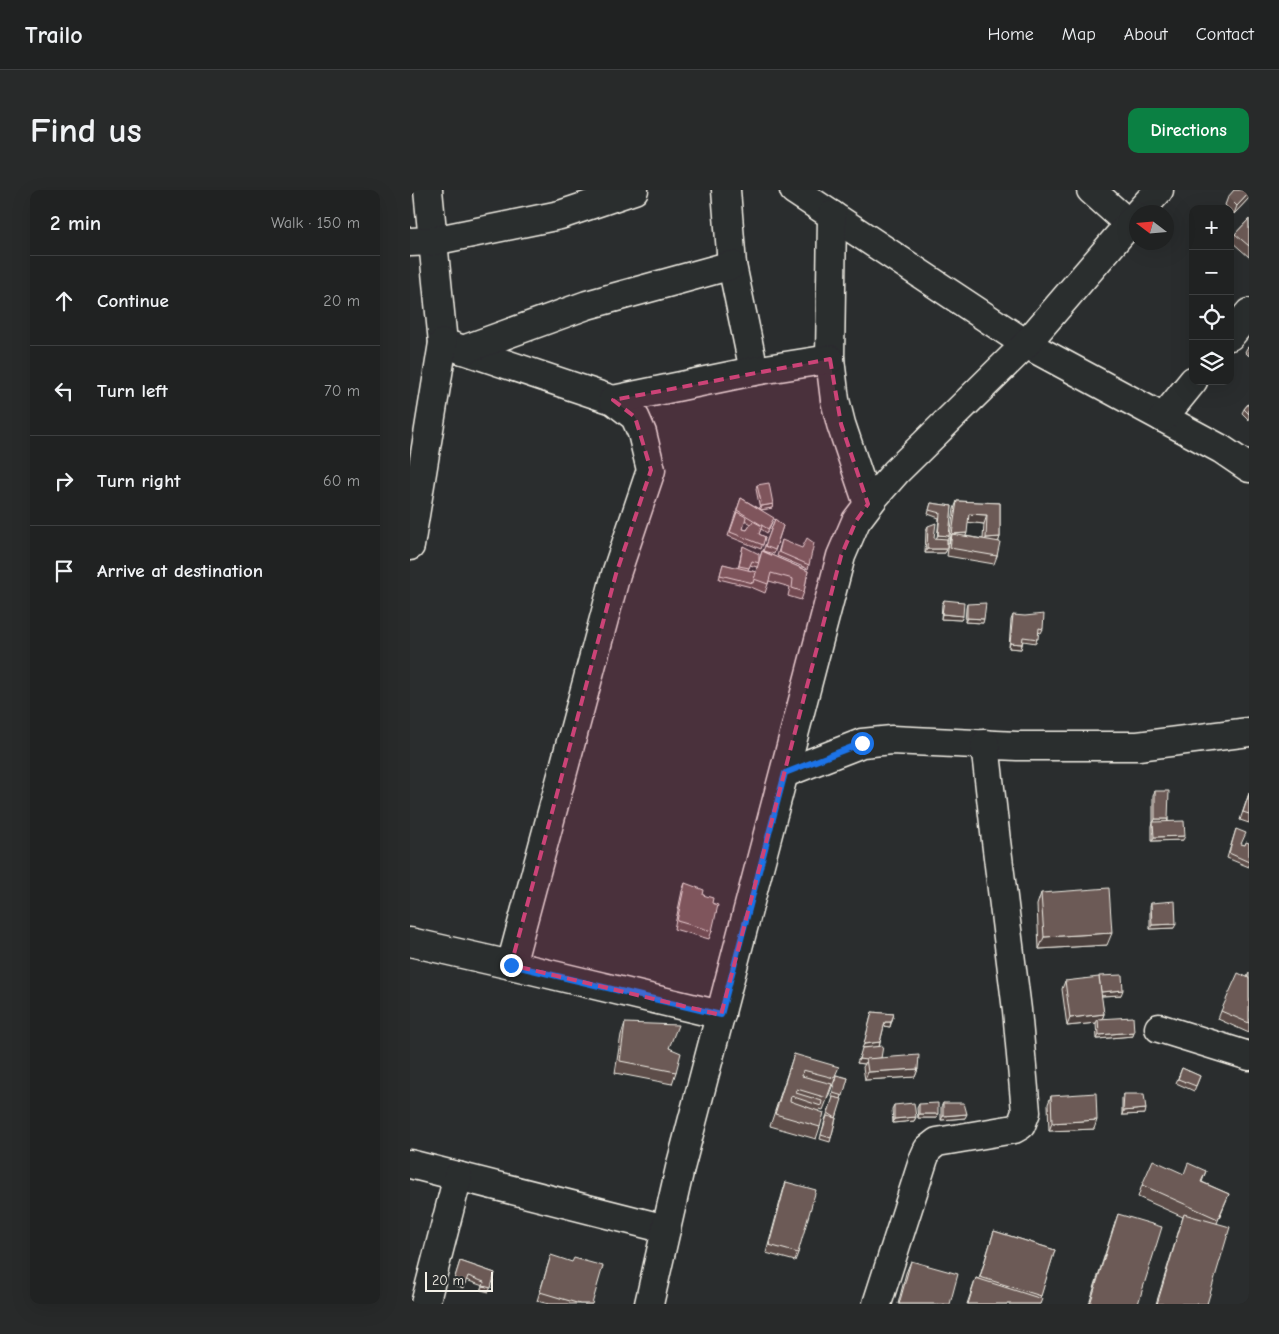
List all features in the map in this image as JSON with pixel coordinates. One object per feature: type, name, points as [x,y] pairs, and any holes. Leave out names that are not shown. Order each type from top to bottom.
[{"type":"street","points":[[410,546],[453,346],[421,242],[428,190]]},
{"type":"street","points":[[421,242],[560,215],[634,190]]},
{"type":"street","points":[[726,190],[732,265],[754,371]]},
{"type":"street","points":[[794,190],[1026,344],[1222,449],[1249,468]]},
{"type":"street","points":[[1091,190],[1129,213]]},
{"type":"street","points":[[1145,205],[1158,190]]},
{"type":"street","points":[[832,215],[830,359],[835,400],[841,424],[868,504]]},
{"type":"street","points":[[651,1304],[680,1168],[842,556],[856,521],[896,472],[1026,344],[1129,224]]},
{"type":"street","points":[[453,346],[587,305],[732,265]]},
{"type":"street","points":[[1234,331],[1249,313]]},
{"type":"street","points":[[453,346],[613,400],[634,417],[642,433],[651,470],[616,574],[511,965]]},
{"type":"street","points":[[613,400],[754,371],[830,359]]},
{"type":"street","points":[[1163,418],[1190,385]]},
{"type":"street","points":[[785,773],[862,743],[892,740],[1017,746],[1138,746],[1249,732]]},
{"type":"street","points":[[877,1304],[928,1149],[937,1142],[1014,1129],[1021,1125],[1026,1112],[1017,1010],[986,744]]},
{"type":"street","points":[[410,942],[721,1015]]},
{"type":"street","points":[[1159,1028],[1249,1056]]},
{"type":"street","points":[[410,1164],[666,1229]]},
{"type":"street","points":[[425,1304],[458,1176]]},
{"type":"highlighted area","points":[[830,359],[841,424],[868,504],[856,521],[841,556],[721,1015],[511,965],[616,574],[651,470],[635,417],[613,400]]},
{"type":"building","points":[[1234,190],[1249,190],[1249,193],[1237,206],[1228,197]]},
{"type":"building","points":[[1249,219],[1249,246],[1235,234]]},
{"type":"building","points":[[1249,403],[1249,414],[1244,409]]},
{"type":"building","points":[[769,483],[773,504],[762,506],[757,485]]},
{"type":"building","points":[[741,498],[774,518],[768,529],[737,510]]},
{"type":"building","points":[[957,501],[1000,503],[1000,537],[986,538],[987,515],[969,514],[967,533],[952,534]]},
{"type":"building","points":[[931,503],[952,506],[949,536],[938,535],[940,513],[929,510]]},
{"type":"building","points":[[737,512],[746,517],[743,529],[747,530],[753,521],[762,526],[759,534],[765,537],[763,545],[730,532]]},
{"type":"building","points":[[775,519],[783,526],[775,550],[765,546]]},
{"type":"building","points":[[936,523],[934,538],[947,539],[947,549],[927,549],[928,526]]},
{"type":"building","points":[[952,534],[1000,542],[997,556],[950,548]]},
{"type":"building","points":[[807,538],[814,543],[809,565],[779,552],[782,540],[802,548]]},
{"type":"building","points":[[743,546],[759,554],[759,563],[752,561],[749,568],[739,566]]},
{"type":"building","points":[[762,551],[808,571],[804,592],[792,588],[793,579],[771,573],[768,584],[754,579]]},
{"type":"building","points":[[723,564],[756,572],[753,583],[720,575]]},
{"type":"building","points":[[944,600],[964,602],[963,616],[942,614]]},
{"type":"building","points":[[986,603],[984,619],[967,618],[967,604]]},
{"type":"building","points":[[1044,614],[1043,629],[1039,628],[1038,639],[1023,637],[1022,644],[1010,643],[1013,615]]},
{"type":"building","points":[[1155,791],[1169,791],[1168,819],[1155,819]]},
{"type":"building","points":[[1249,794],[1249,814],[1243,812]]},
{"type":"building","points":[[1184,821],[1185,836],[1154,837],[1153,822]]},
{"type":"building","points":[[1236,829],[1246,833],[1241,844],[1249,843],[1249,862],[1229,853]]},
{"type":"building","points":[[685,883],[704,890],[703,895],[713,898],[712,903],[718,905],[712,931],[677,921]]},
{"type":"building","points":[[1109,888],[1112,933],[1044,937],[1041,893]]},
{"type":"building","points":[[1175,901],[1176,924],[1152,925],[1151,903]]},
{"type":"building","points":[[1238,973],[1249,978],[1249,1023],[1221,1011]]},
{"type":"building","points":[[1122,975],[1123,990],[1101,992],[1099,976]]},
{"type":"building","points":[[1099,977],[1104,1014],[1070,1018],[1065,981]]},
{"type":"building","points":[[872,1012],[894,1014],[891,1022],[885,1022],[880,1042],[864,1044]]},
{"type":"building","points":[[1133,1017],[1134,1032],[1099,1035],[1098,1019]]},
{"type":"building","points":[[625,1023],[678,1025],[669,1048],[681,1053],[676,1072],[620,1061]]},
{"type":"building","points":[[883,1046],[881,1058],[859,1059],[862,1048]]},
{"type":"building","points":[[794,1054],[839,1067],[834,1078],[803,1070],[802,1076],[832,1084],[827,1098],[797,1089],[796,1093],[822,1101],[821,1106],[791,1096],[790,1101],[824,1113],[820,1127],[775,1114]]},
{"type":"building","points":[[919,1055],[918,1069],[868,1072],[866,1059]]},
{"type":"building","points":[[1182,1068],[1200,1076],[1196,1086],[1178,1079]]},
{"type":"building","points":[[836,1075],[848,1078],[843,1096],[833,1093]]},
{"type":"building","points":[[1096,1093],[1097,1120],[1052,1123],[1051,1096]]},
{"type":"building","points":[[1124,1094],[1144,1094],[1146,1109],[1123,1111]]},
{"type":"building","points":[[833,1097],[842,1099],[836,1118],[828,1113]]},
{"type":"building","points":[[914,1103],[916,1117],[894,1119],[894,1105]]},
{"type":"building","points":[[938,1103],[938,1114],[919,1114],[919,1104]]},
{"type":"building","points":[[943,1103],[964,1103],[967,1114],[943,1116]]},
{"type":"building","points":[[827,1116],[836,1118],[831,1138],[821,1135]]},
{"type":"building","points":[[1153,1160],[1184,1174],[1188,1163],[1206,1171],[1201,1182],[1229,1194],[1218,1219],[1142,1185]]},
{"type":"building","points":[[786,1182],[816,1190],[798,1253],[769,1245]]},
{"type":"building","points":[[1118,1214],[1162,1227],[1138,1304],[1090,1304]]},
{"type":"building","points":[[1184,1214],[1230,1227],[1207,1304],[1157,1304]]},
{"type":"building","points":[[994,1231],[1055,1250],[1041,1296],[980,1277]]},
{"type":"building","points":[[551,1255],[572,1262],[574,1258],[603,1266],[592,1304],[580,1304],[540,1292]]},
{"type":"building","points":[[460,1261],[495,1273],[491,1288],[483,1286],[484,1282],[468,1276],[465,1284],[454,1280]]},
{"type":"building","points":[[911,1261],[958,1274],[950,1304],[899,1304]]},
{"type":"building","points":[[976,1278],[1042,1299],[1040,1304],[968,1304]]},
{"type":"route","points":[[511,965],[721,1015],[785,773],[862,743]]}]
